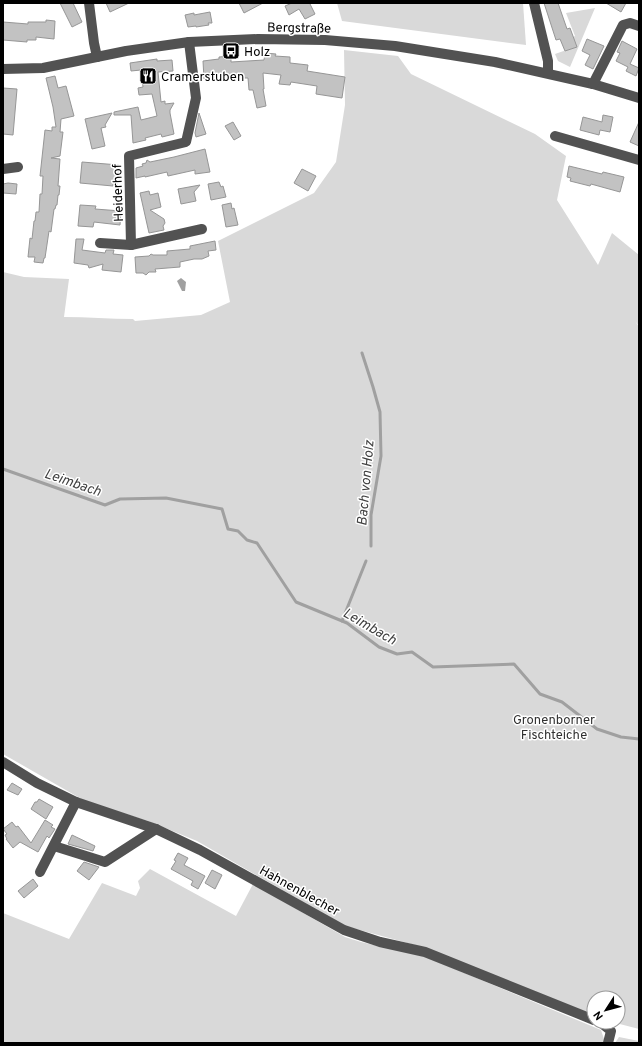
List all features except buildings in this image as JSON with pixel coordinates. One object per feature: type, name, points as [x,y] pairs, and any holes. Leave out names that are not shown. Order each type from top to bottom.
[{"type":"street","points":[[89,3],[97,57]]},
{"type":"street","points":[[534,3],[548,61],[548,73]]},
{"type":"street","points":[[593,84],[624,25],[630,23],[639,26]]},
{"type":"street","name":"Bergstraße","points":[[3,70],[43,68],[126,51],[190,42],[258,39],[333,41],[395,46],[495,62],[593,84],[639,98]]},
{"type":"street","name":"Heiderhof","points":[[131,245],[129,156],[186,142],[196,98],[190,42]]},
{"type":"street","points":[[555,136],[639,160]]},
{"type":"street","points":[[3,169],[18,167]]},
{"type":"street","points":[[100,243],[131,245],[202,229]]},
{"type":"street","name":"Hahnenblecher","points":[[3,762],[38,783],[76,802],[156,829],[200,850],[344,930],[380,942],[425,952],[586,1017]]},
{"type":"street","points":[[40,872],[76,802]]},
{"type":"street","points":[[54,846],[105,862],[156,829]]},
{"type":"street","points":[[608,1043],[611,1031],[610,1030]]},
{"type":"green space","points":[[337,3],[523,3],[526,45],[342,21]]},
{"type":"green space","points":[[595,8],[570,67],[558,61],[555,54],[575,47],[572,38],[575,36],[566,13]]},
{"type":"green space","name":"Gronenborner Fischteiche","points":[[344,50],[398,56],[411,74],[535,134],[566,156],[557,200],[598,265],[612,233],[639,255],[639,326],[635,321],[639,327],[639,1029],[626,1026],[626,990],[586,990],[586,1012],[426,948],[345,926],[197,841],[148,821],[85,801],[3,754],[3,272],[24,277],[69,279],[64,317],[133,319],[135,321],[201,315],[230,302],[218,241],[314,193],[336,162],[345,105]]},
{"type":"green space","points":[[150,869],[236,916],[253,884],[345,937],[426,957],[586,1024],[586,1030],[601,1030],[605,1042],[3,1043],[3,913],[69,939],[102,883],[136,896],[140,888],[138,881]]},
{"type":"green space","points":[[619,1037],[639,1041],[639,1043],[615,1043]]},
{"type":"shaded area","points":[[181,278],[186,282],[185,291],[182,291],[177,281]]},
{"type":"waterway","name":"Bach von Holz","points":[[362,353],[380,412],[381,456],[371,515],[371,546]]},
{"type":"waterway","name":"Leimbach","points":[[3,469],[105,505],[120,499],[166,498],[222,509],[228,529],[238,531],[247,540],[257,543],[296,602],[347,623],[379,647],[397,654],[412,652],[433,667],[514,664],[540,694],[562,702],[597,729],[621,737],[639,739]]},
{"type":"waterway","name":"Bach von Holz","points":[[342,621],[366,561]]},
{"type":"place","name":"Holz","points":[[231,51]]},
{"type":"place","name":"Cramerstuben","points":[[148,76]]}]
